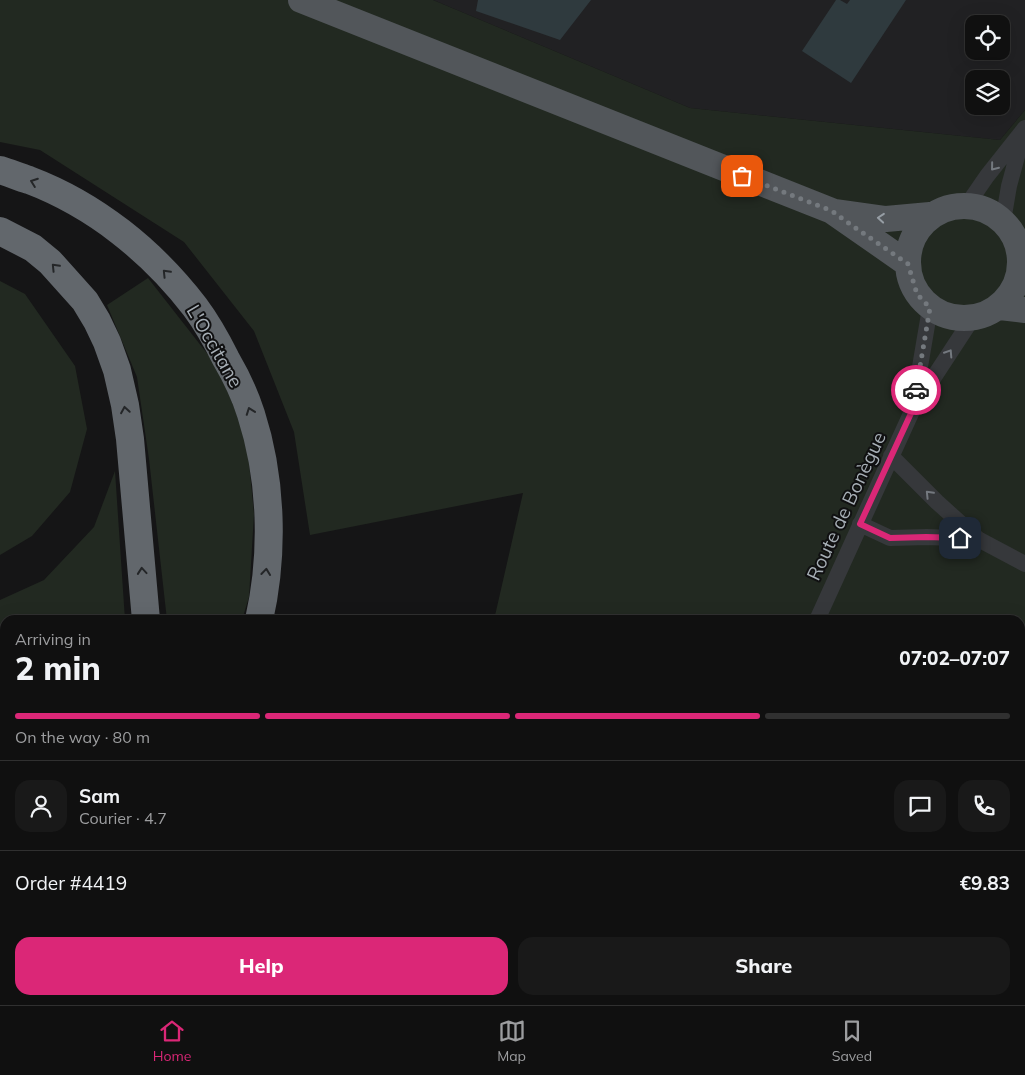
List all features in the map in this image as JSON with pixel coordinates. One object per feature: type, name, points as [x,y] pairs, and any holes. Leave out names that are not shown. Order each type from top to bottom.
[{"type":"highway","name":"L'Occitane","points":[[0,170],[42,185],[78,203],[142,248],[171,278],[196,309],[217,342],[236,377],[251,414],[261,454],[267,492],[269,532],[267,572],[260,615]]},
{"type":"highway","points":[[0,231],[33,248],[50,262],[85,301],[97,320],[107,342],[125,405],[146,615]]},
{"type":"main road","points":[[301,0],[832,211],[908,264]]},
{"type":"main road","points":[[832,211],[886,219],[930,215],[944,209],[967,205],[986,210],[1004,221],[1017,240],[1023,265],[1016,286],[1013,308],[972,319],[950,317],[930,308],[917,294],[908,264],[911,243],[917,227],[930,215]]},
{"type":"street","points":[[967,205],[986,176],[1024,130]]},
{"type":"street","points":[[1004,221],[1009,186],[1024,130]]},
{"type":"street","points":[[913,409],[930,308]]},
{"type":"street","points":[[913,409],[972,319]]},
{"type":"street","name":"Route de Bonègue","points":[[819,615],[913,409]]},
{"type":"street","points":[[891,456],[937,502],[978,539],[1025,564]]},
{"type":"street","points":[[860,524],[890,538],[978,539]]},
{"type":"shaded area","points":[[0,0],[433,0],[690,108],[1000,140],[1025,110],[1025,615],[495,615],[523,493],[310,535],[294,432],[254,331],[184,242],[40,150],[0,142]]},
{"type":"shaded area","points":[[433,0],[1025,0],[1025,110],[1000,140],[690,108]]},
{"type":"shaded area","points":[[478,0],[591,0],[560,40],[476,11]]},
{"type":"shaded area","points":[[836,0],[847,4],[850,0],[906,0],[851,83],[802,51]]},
{"type":"shaded area","points":[[148,278],[220,370],[247,442],[254,514],[249,597],[244,615],[166,615],[149,459],[137,377],[107,305]]},
{"type":"shaded area","points":[[0,281],[25,294],[75,366],[87,429],[70,492],[32,536],[0,555]]},
{"type":"shaded area","points":[[115,471],[125,615],[0,615],[0,600],[44,580],[94,527]]},
{"type":"way so far","points":[[742,176],[832,211],[908,264],[917,294],[930,308],[916,390]]},
{"type":"route","points":[[916,390],[913,409],[860,524],[890,538],[960,538]]}]
